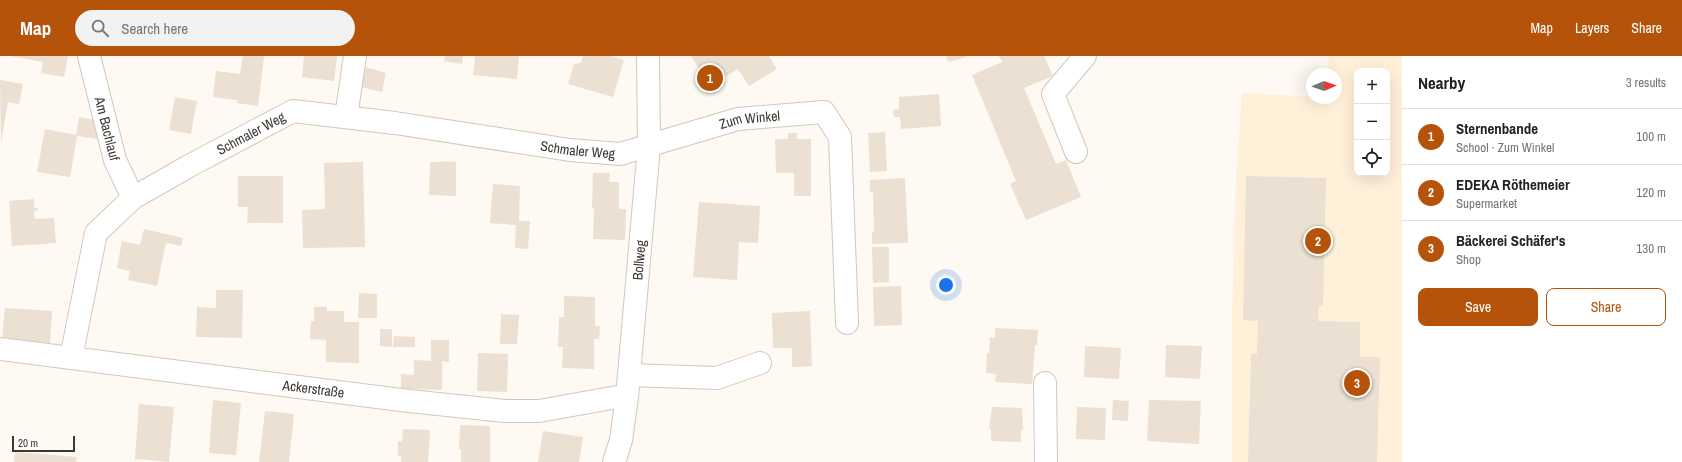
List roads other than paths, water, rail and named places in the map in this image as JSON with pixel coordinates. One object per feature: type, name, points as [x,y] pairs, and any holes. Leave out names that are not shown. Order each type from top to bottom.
[{"type":"street","name":"Am Bachlauf","points":[[89,56],[115,160],[133,198]]},
{"type":"street","points":[[346,117],[355,56]]},
{"type":"street","name":"Bollweg","points":[[614,462],[621,440],[627,398],[649,146],[648,56]]},
{"type":"street","points":[[1076,152],[1052,94],[1086,56]]},
{"type":"street","name":"Schmaler Weg","points":[[71,358],[96,233],[133,198],[189,166],[293,111],[346,117],[570,150],[620,154],[649,146]]},
{"type":"street","name":"Zum Winkel","points":[[649,146],[738,119],[824,112],[840,137],[847,323]]},
{"type":"street","name":"Ackerstraße","points":[[0,349],[409,401],[506,411],[539,411],[617,396],[627,398]]},
{"type":"street","points":[[629,375],[717,378],[760,363]]},
{"type":"street","points":[[1045,383],[1046,462]]},
{"type":"place","name":"Sternenbande","points":[[710,78]]},
{"type":"place","name":"EDEKA Röthemeier","points":[[1318,241]]},
{"type":"place","name":"Bäckerei Schäfer's","points":[[1357,383]]}]
